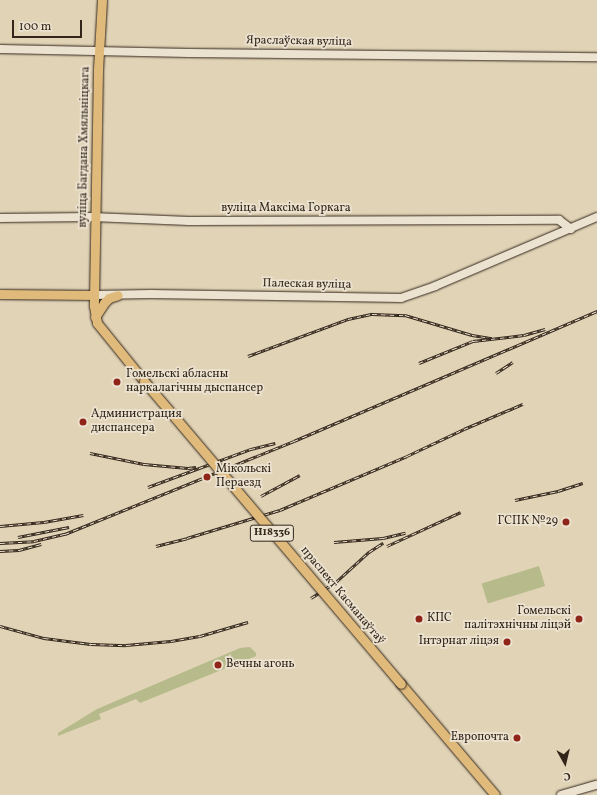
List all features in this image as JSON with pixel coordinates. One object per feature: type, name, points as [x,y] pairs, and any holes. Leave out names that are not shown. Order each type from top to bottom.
[{"type":"main road","name":"вуліца Багдана Хмяльніцкага","points":[[94,295],[99,51],[102,0]]},
{"type":"main road","name":"Палеская вуліца","points":[[0,294],[94,295]]},
{"type":"main road","name":"праспект Касманаўтаў","points":[[94,295],[97,323],[144,381],[495,795]]},
{"type":"main road","points":[[96,317],[104,303],[109,298],[118,295]]},
{"type":"street","name":"Яраслаўская вуліца","points":[[0,50],[319,55],[495,55],[597,57]]},
{"type":"street","name":"Палеская вуліца","points":[[94,295],[400,298],[422,292],[597,217]]},
{"type":"street","name":"вуліца Максіма Горкага","points":[[0,218],[96,218],[190,221],[559,220],[570,228]]},
{"type":"street","points":[[561,795],[597,786]]},
{"type":"green space","points":[[539,566],[545,586],[488,604],[482,584]]},
{"type":"green space","points":[[250,647],[256,653],[256,656],[140,703],[136,699],[99,714],[101,719],[58,736],[58,733],[97,709],[240,648]]},
{"type":"railway","points":[[0,543],[34,541],[65,534],[294,441],[597,311]]},
{"type":"railway","points":[[248,356],[348,319],[372,314],[405,315],[472,335],[492,338]]},
{"type":"railway","points":[[419,363],[473,341],[524,335],[545,329]]},
{"type":"railway","points":[[496,373],[513,362]]},
{"type":"railway","points":[[156,546],[280,510],[407,456],[464,429],[523,404]]},
{"type":"railway","points":[[148,487],[251,449],[275,443]]},
{"type":"railway","points":[[90,453],[144,464],[188,468],[196,467]]},
{"type":"railway","points":[[261,496],[300,475]]},
{"type":"railway","points":[[515,500],[558,491],[583,483]]},
{"type":"railway","points":[[387,546],[461,512]]},
{"type":"railway","points":[[0,526],[44,522],[83,515]]},
{"type":"railway","points":[[18,537],[69,527]]},
{"type":"railway","points":[[334,542],[383,538],[405,533]]},
{"type":"railway","points":[[311,598],[336,582],[369,552],[383,543]]},
{"type":"railway","points":[[0,551],[19,550],[41,544]]},
{"type":"railway","points":[[0,626],[44,638],[91,644],[126,645],[171,641],[200,636],[248,622]]},
{"type":"place","name":"Гомельскі абласны наркалагічны дыспансер","points":[[117,382]]},
{"type":"place","name":"Администрация диспансера","points":[[83,422]]},
{"type":"place","name":"Мікольскі Пераезд","points":[[207,477]]},
{"type":"place","name":"ГСПК №29","points":[[566,522]]},
{"type":"place","name":"КПС","points":[[419,619]]},
{"type":"place","name":"Гомельскі палітэхнічны ліцэй","points":[[579,619]]},
{"type":"place","name":"Інтэрнат ліцэя","points":[[507,642]]},
{"type":"place","name":"Вечны агонь","points":[[218,665]]},
{"type":"place","name":"Европочта","points":[[517,738]]}]
